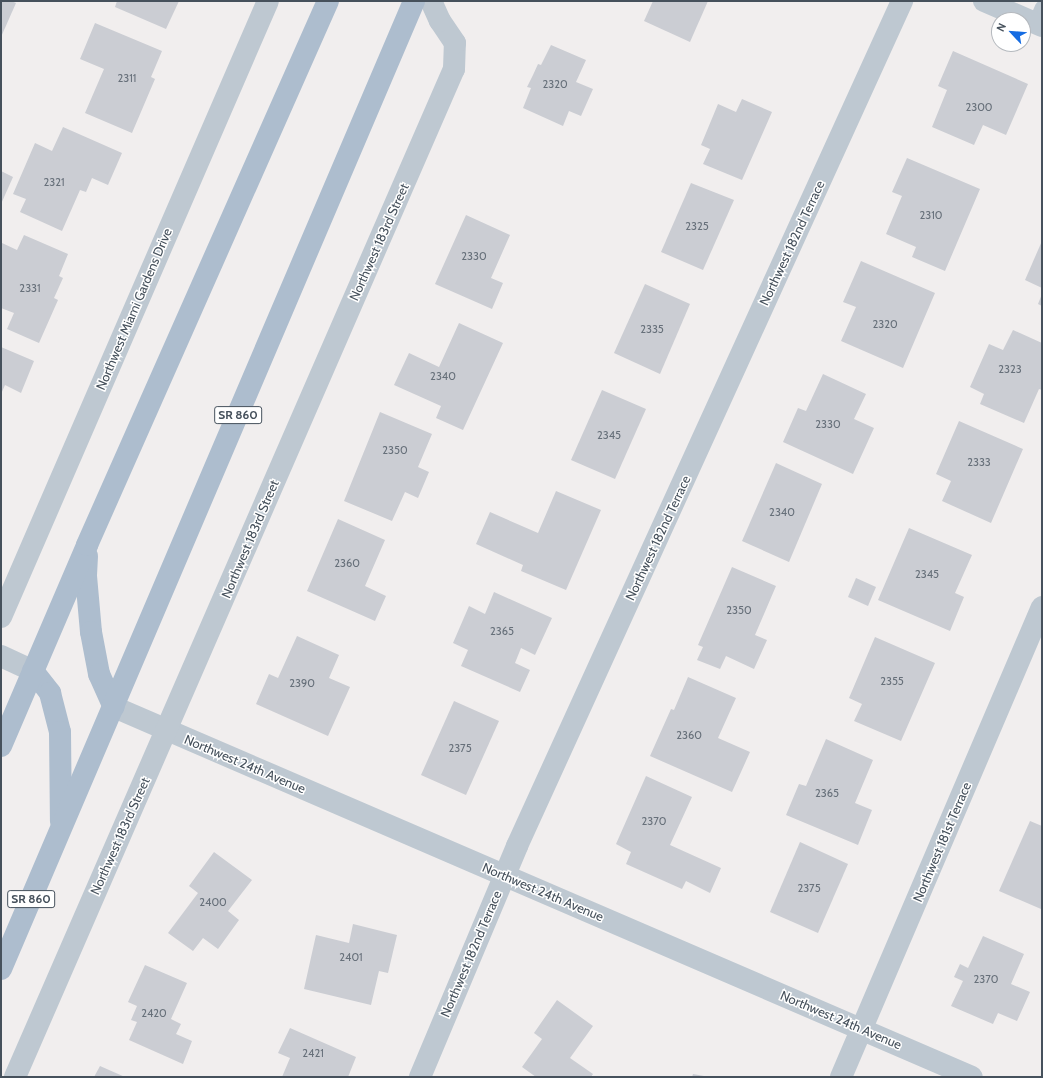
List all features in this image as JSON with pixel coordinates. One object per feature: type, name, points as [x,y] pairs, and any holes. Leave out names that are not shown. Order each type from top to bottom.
[{"type":"main road","points":[[1,746],[87,545],[328,1]]},
{"type":"main road","name":"SR 860","points":[[1,969],[414,1]]},
{"type":"main road","points":[[87,545],[86,576],[91,632],[100,674],[114,707]]},
{"type":"main road","points":[[33,671],[50,693],[60,732],[61,828]]},
{"type":"street","name":"Northwest Miami Gardens Drive","points":[[1,617],[268,1]]},
{"type":"street","name":"Northwest 183rd Street","points":[[15,1077],[454,69],[455,43],[440,21],[431,1]]},
{"type":"street","name":"Northwest 182nd Terrace","points":[[420,1077],[504,876],[902,1]]},
{"type":"street","points":[[984,1],[1040,19]]},
{"type":"street","name":"Northwest 181st Terrace","points":[[841,1077],[1042,607]]},
{"type":"street","points":[[1,656],[33,671]]},
{"type":"street","name":"Northwest 24th Avenue","points":[[114,707],[972,1077]]},
{"type":"building","points":[[1,1],[11,1],[16,3],[1,37]]},
{"type":"building","points":[[117,1],[179,1],[166,29],[115,7]]},
{"type":"building","points":[[653,1],[708,1],[690,42],[644,21]]},
{"type":"building","points":[[95,23],[162,51],[151,77],[155,79],[132,133],[85,113],[104,69],[80,59]]},
{"type":"building","points":[[551,45],[586,60],[576,82],[593,89],[581,116],[569,111],[563,126],[523,108],[531,88],[527,87],[538,64],[541,65]]},
{"type":"building","points":[[953,51],[1028,84],[1006,135],[983,125],[974,145],[932,127],[947,90],[938,86]]},
{"type":"building","points":[[742,99],[772,112],[742,180],[703,164],[710,149],[701,145],[718,104],[736,112]]},
{"type":"building","points":[[63,127],[122,153],[108,185],[92,178],[86,192],[80,190],[62,231],[20,212],[26,199],[13,194],[35,143],[52,151]]},
{"type":"building","points":[[907,158],[980,189],[945,271],[912,257],[916,247],[886,234],[902,196],[892,192]]},
{"type":"building","points":[[1,171],[13,177],[1,204]]},
{"type":"building","points":[[691,183],[734,200],[703,270],[661,252]]},
{"type":"building","points":[[466,215],[510,235],[491,278],[503,283],[492,309],[435,284]]},
{"type":"building","points":[[24,235],[68,254],[59,276],[63,278],[54,298],[58,300],[39,343],[7,329],[14,313],[1,308],[1,245],[2,243],[17,250]]},
{"type":"building","points":[[1042,241],[1042,288],[1025,280]]},
{"type":"building","points":[[861,261],[935,293],[903,368],[841,341],[856,307],[843,302]]},
{"type":"building","points":[[645,284],[690,304],[660,374],[614,353]]},
{"type":"building","points":[[1042,294],[1042,306],[1038,304]]},
{"type":"building","points":[[459,323],[503,343],[463,430],[436,418],[441,406],[394,385],[409,353],[439,367]]},
{"type":"building","points":[[1013,330],[1042,343],[1042,390],[1039,389],[1024,423],[980,404],[984,394],[970,387],[989,344],[1003,350]]},
{"type":"building","points":[[1,347],[34,361],[21,393],[5,385],[1,394]]},
{"type":"building","points":[[823,374],[866,394],[854,419],[874,428],[853,474],[783,442],[798,408],[806,411]]},
{"type":"building","points":[[602,390],[646,409],[615,479],[571,460]]},
{"type":"building","points":[[380,412],[432,434],[418,467],[429,472],[418,498],[405,492],[392,521],[344,501]]},
{"type":"building","points":[[959,421],[1023,449],[991,523],[942,501],[951,481],[936,474]]},
{"type":"building","points":[[776,463],[822,484],[789,562],[742,541]]},
{"type":"building","points":[[556,491],[601,510],[566,590],[521,571],[523,565],[476,544],[490,512],[538,533]]},
{"type":"building","points":[[338,519],[385,540],[365,586],[386,596],[375,621],[307,591]]},
{"type":"building","points":[[909,528],[972,555],[955,593],[964,597],[950,631],[878,600]]},
{"type":"building","points":[[732,567],[776,586],[755,635],[767,640],[754,669],[726,656],[720,669],[697,660],[703,647],[698,645]]},
{"type":"building","points":[[856,578],[876,587],[868,606],[848,597]]},
{"type":"building","points":[[494,592],[552,618],[535,655],[521,648],[515,663],[530,670],[520,692],[461,666],[468,650],[453,643],[469,606],[485,614]]},
{"type":"building","points":[[297,636],[339,655],[329,678],[350,687],[328,736],[256,704],[269,674],[278,678]]},
{"type":"building","points":[[875,637],[935,663],[901,741],[854,721],[862,704],[849,698]]},
{"type":"building","points":[[688,677],[736,698],[718,738],[750,752],[732,792],[650,756],[671,709],[674,710]]},
{"type":"building","points":[[454,701],[499,721],[466,795],[421,775]]},
{"type":"building","points":[[826,739],[873,760],[855,803],[872,810],[858,845],[786,815],[799,784],[806,786]]},
{"type":"building","points":[[646,776],[692,797],[670,845],[721,868],[710,893],[686,881],[682,889],[626,864],[631,852],[616,844]]},
{"type":"building","points":[[1030,821],[1042,826],[1041,909],[999,891]]},
{"type":"building","points":[[800,842],[848,864],[818,933],[770,912]]},
{"type":"building","points":[[214,852],[252,880],[228,911],[239,920],[218,949],[203,938],[193,951],[168,933],[198,893],[189,886]]},
{"type":"building","points":[[353,924],[397,935],[388,973],[379,971],[371,1005],[304,989],[316,935],[349,943]]},
{"type":"building","points":[[983,936],[1024,954],[1011,984],[1030,992],[1017,1021],[998,1013],[993,1024],[951,1006],[963,981],[954,977],[960,964],[968,968]]},
{"type":"building","points":[[145,965],[187,983],[171,1019],[181,1024],[176,1034],[192,1041],[183,1064],[129,1040],[137,1022],[131,1020],[137,1006],[128,1002]]},
{"type":"building","points":[[557,1000],[593,1026],[570,1058],[593,1074],[591,1077],[536,1077],[522,1067],[542,1039],[534,1033]]},
{"type":"building","points":[[290,1028],[356,1057],[348,1077],[282,1077],[290,1058],[278,1053]]},
{"type":"building","points":[[100,1066],[125,1077],[94,1077]]},
{"type":"building","points":[[693,1074],[704,1076],[704,1077],[692,1077]]}]
